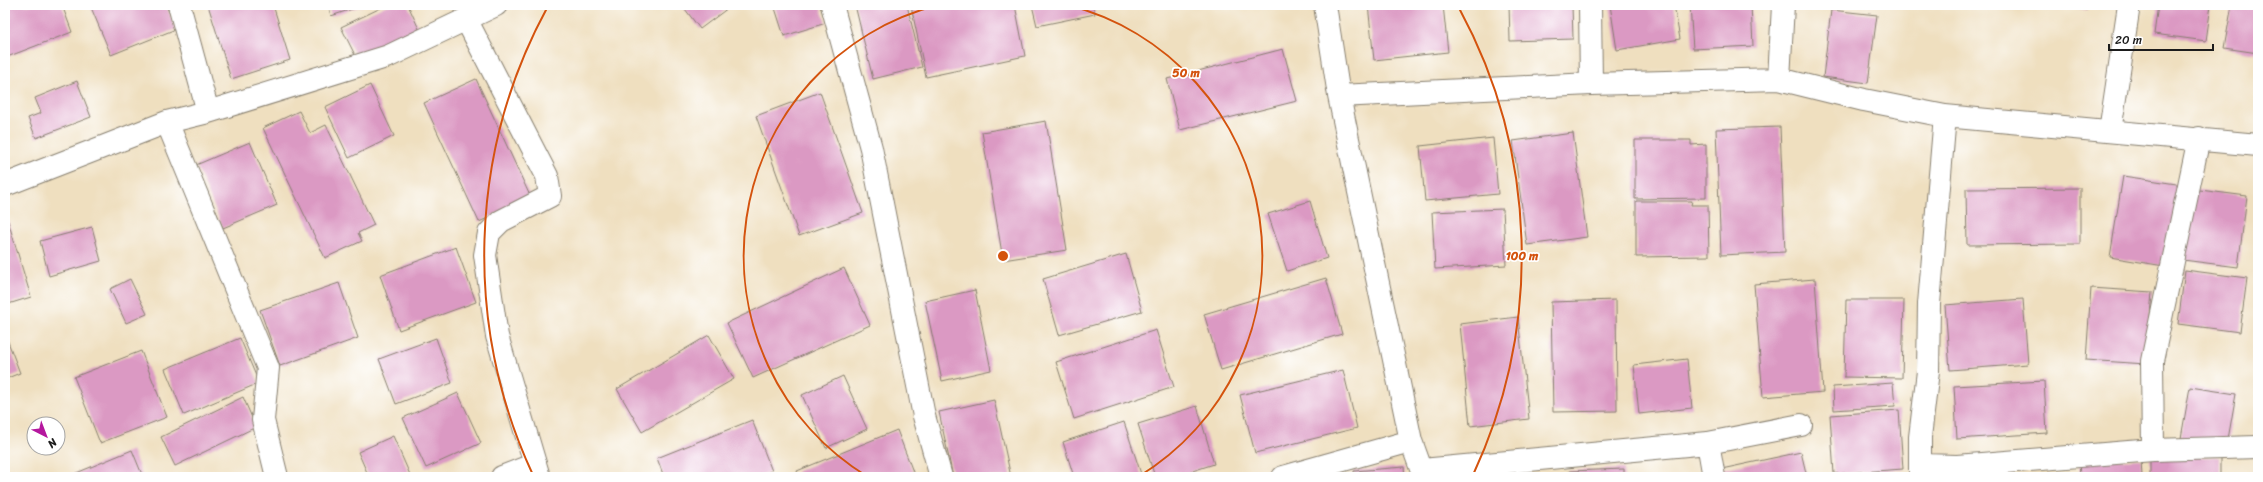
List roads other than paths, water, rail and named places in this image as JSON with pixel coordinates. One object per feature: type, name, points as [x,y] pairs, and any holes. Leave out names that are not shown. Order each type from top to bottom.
[{"type":"street","points":[[179,5],[208,112]]},
{"type":"street","points":[[5,185],[167,122],[208,112],[389,56],[496,5]]},
{"type":"street","points":[[832,5],[871,148],[924,416],[941,477]]},
{"type":"street","points":[[1325,5],[1339,96],[1411,441],[1423,474],[1708,443],[1801,425]]},
{"type":"street","points":[[1590,5],[1591,84]]},
{"type":"street","points":[[1779,79],[1783,5]]},
{"type":"street","points":[[2110,131],[2129,5]]},
{"type":"street","points":[[466,19],[547,176],[550,189],[550,196],[501,221],[489,233],[485,254],[497,336],[537,471],[502,477]]},
{"type":"street","points":[[1339,96],[1591,84],[1779,79],[1864,100],[1945,116],[2199,138],[2258,145]]},
{"type":"street","points":[[1945,116],[1929,304],[1928,372],[1920,437],[1921,471],[1957,466],[2153,450],[2258,447]]},
{"type":"street","points":[[167,122],[268,368],[263,420],[278,477]]},
{"type":"street","points":[[2153,450],[2152,361],[2199,138]]},
{"type":"street","points":[[1283,477],[1411,441]]},
{"type":"street","points":[[1708,443],[1714,477]]}]
